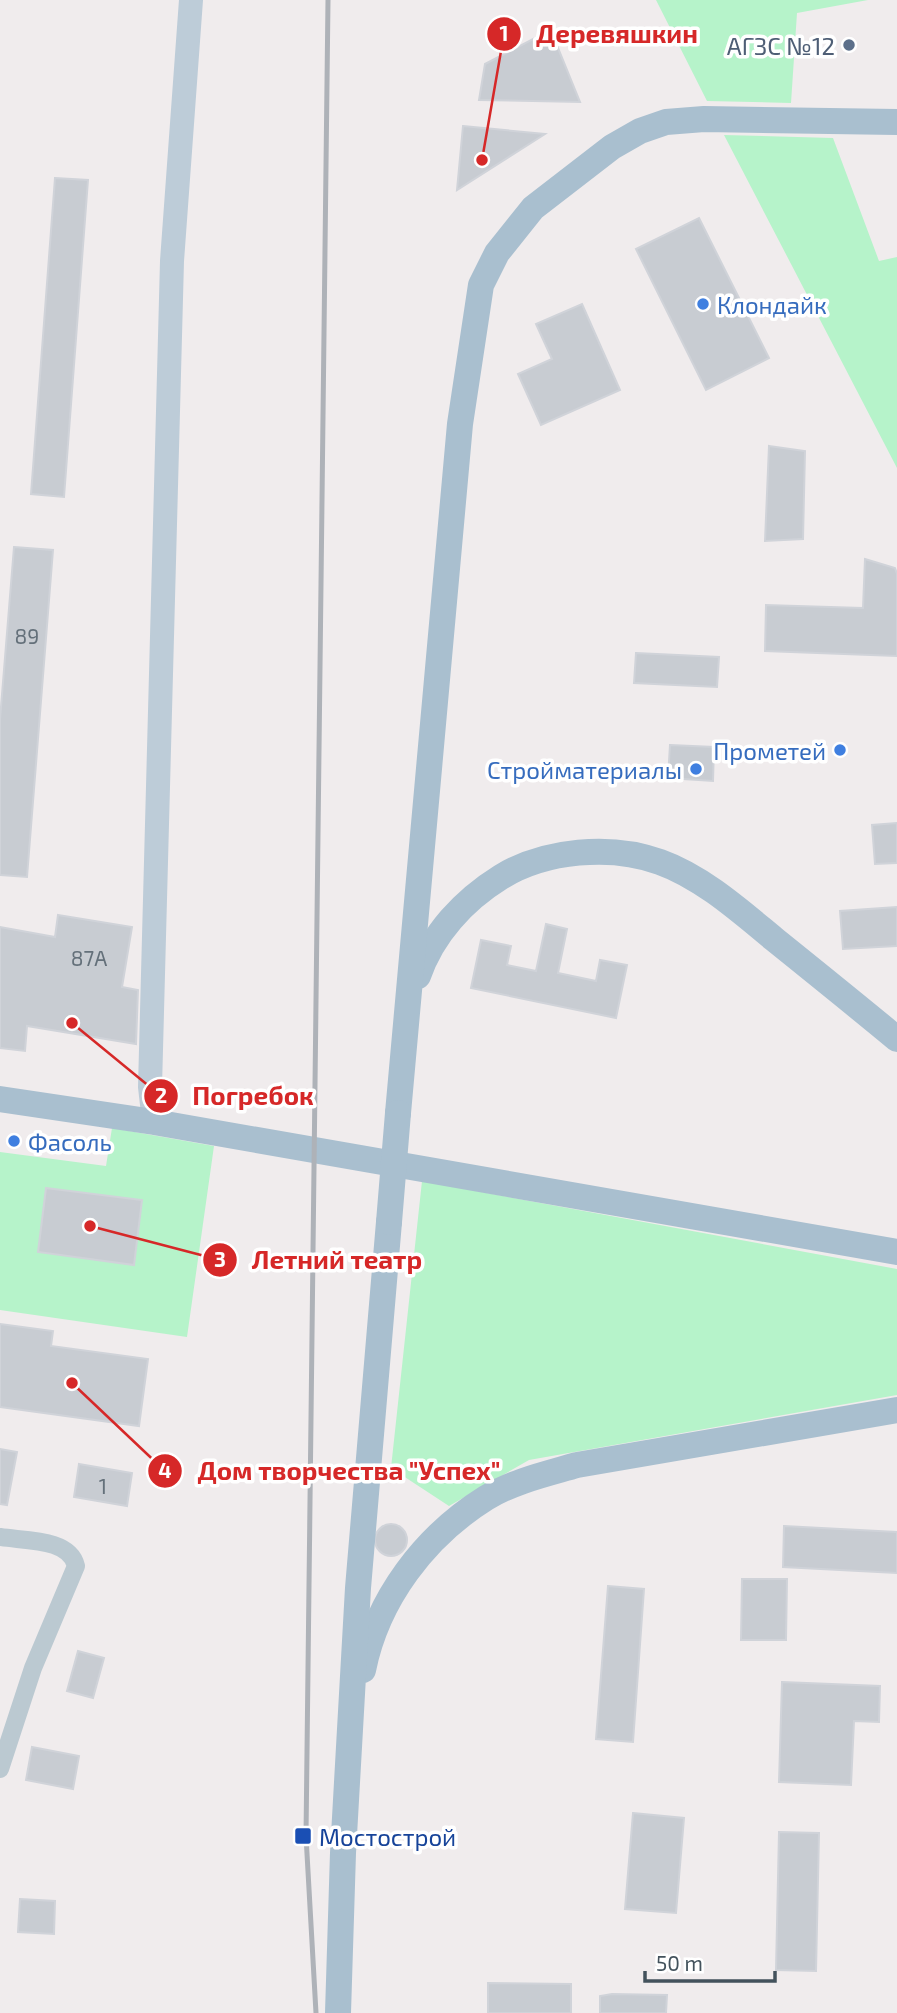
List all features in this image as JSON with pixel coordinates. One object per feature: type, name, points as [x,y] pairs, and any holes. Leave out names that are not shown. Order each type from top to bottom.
[{"type":"main road","points":[[338,2013],[342,1853],[358,1588],[460,424],[481,285],[497,253],[533,208],[612,147],[640,131],[666,121],[704,119],[897,122]]},
{"type":"main road","points":[[407,1014],[430,947],[468,902],[517,867],[554,855],[601,852],[660,862],[740,910],[897,1039]]},
{"type":"main road","points":[[0,1099],[154,1122],[897,1252]]},
{"type":"main road","points":[[351,1733],[367,1653],[398,1585],[427,1546],[453,1521],[487,1497],[526,1479],[578,1465],[897,1410]]},
{"type":"street","points":[[154,1122],[150,1087],[172,261],[191,0]]},
{"type":"street","points":[[0,1537],[61,1547],[74,1558],[76,1566],[33,1668],[0,1769]]},
{"type":"green space","points":[[656,0],[868,0],[797,13],[791,103],[707,101]]},
{"type":"green space","points":[[724,135],[833,138],[879,261],[897,257],[897,468]]},
{"type":"green space","points":[[112,1128],[214,1146],[187,1337],[0,1310],[0,1152],[106,1166]]},
{"type":"green space","points":[[422,1181],[897,1269],[897,1395],[529,1460],[449,1506],[391,1468]]},
{"type":"building","points":[[535,38],[554,38],[580,102],[479,100],[485,64]]},
{"type":"building","points":[[463,126],[545,134],[457,190]]},
{"type":"building","points":[[55,178],[88,180],[64,497],[31,494]]},
{"type":"building","name":"Клондайк","points":[[699,218],[769,358],[706,390],[636,249]]},
{"type":"building","points":[[582,304],[620,390],[541,425],[518,374],[552,359],[536,324]]},
{"type":"building","points":[[769,446],[805,451],[803,539],[765,541]]},
{"type":"building","points":[[14,547],[53,550],[27,877],[0,875],[0,719]]},
{"type":"building","points":[[865,559],[895,568],[897,574],[897,656],[765,651],[766,605],[863,608]]},
{"type":"building","points":[[636,653],[719,657],[717,687],[634,683]]},
{"type":"building","points":[[670,745],[714,747],[713,781],[668,778]]},
{"type":"building","points":[[897,823],[897,863],[875,864],[872,825]]},
{"type":"building","points":[[897,907],[897,946],[843,949],[840,911]]},
{"type":"building","points":[[58,915],[132,927],[122,987],[138,990],[136,1044],[27,1026],[25,1051],[0,1048],[0,927],[55,937]]},
{"type":"building","points":[[546,924],[567,929],[558,973],[596,981],[600,960],[627,965],[616,1018],[471,988],[481,940],[511,946],[507,965],[536,971]]},
{"type":"building","points":[[46,1188],[142,1200],[134,1265],[38,1252]]},
{"type":"building","points":[[0,1324],[53,1331],[51,1346],[148,1359],[139,1426],[0,1407]]},
{"type":"building","points":[[0,1449],[17,1452],[7,1505],[0,1504]]},
{"type":"building","points":[[79,1464],[132,1473],[127,1506],[74,1497]]},
{"type":"building","points":[[391,1524],[402,1529],[407,1540],[402,1551],[391,1556],[380,1551],[375,1540],[380,1529]]},
{"type":"building","points":[[784,1526],[897,1532],[897,1573],[783,1567]]},
{"type":"building","points":[[742,1579],[787,1579],[786,1640],[741,1640]]},
{"type":"building","points":[[608,1586],[644,1589],[633,1742],[596,1739]]},
{"type":"building","points":[[78,1651],[104,1658],[93,1698],[67,1691]]},
{"type":"building","points":[[782,1682],[880,1686],[879,1722],[854,1721],[851,1785],[779,1782]]},
{"type":"building","points":[[32,1747],[79,1756],[73,1789],[26,1780]]},
{"type":"building","points":[[633,1813],[684,1818],[676,1913],[625,1909]]},
{"type":"building","points":[[779,1832],[819,1833],[816,1971],[776,1970]]},
{"type":"building","points":[[20,1899],[55,1901],[54,1934],[18,1932]]},
{"type":"building","points":[[488,1983],[571,1984],[571,2013],[488,2013]]},
{"type":"building","points":[[667,1995],[666,2013],[600,2013],[600,1996]]},
{"type":"railway","points":[[316,2013],[306,1836],[328,0]]},
{"type":"place","name":"АГЗС №12","points":[[849,45]]},
{"type":"place","name":"Деревяшкин","points":[[482,160]]},
{"type":"place","name":"Клондайк","points":[[703,304]]},
{"type":"place","name":"Прометей","points":[[840,750]]},
{"type":"place","name":"Стройматериалы","points":[[696,769]]},
{"type":"place","name":"Погребок","points":[[72,1023]]},
{"type":"place","name":"Фасоль","points":[[14,1141]]},
{"type":"place","name":"Летний театр","points":[[90,1226]]},
{"type":"place","name":"Дом творчества \"Успех\"","points":[[72,1383]]},
{"type":"place","name":"Мостострой","points":[[303,1836]]}]
